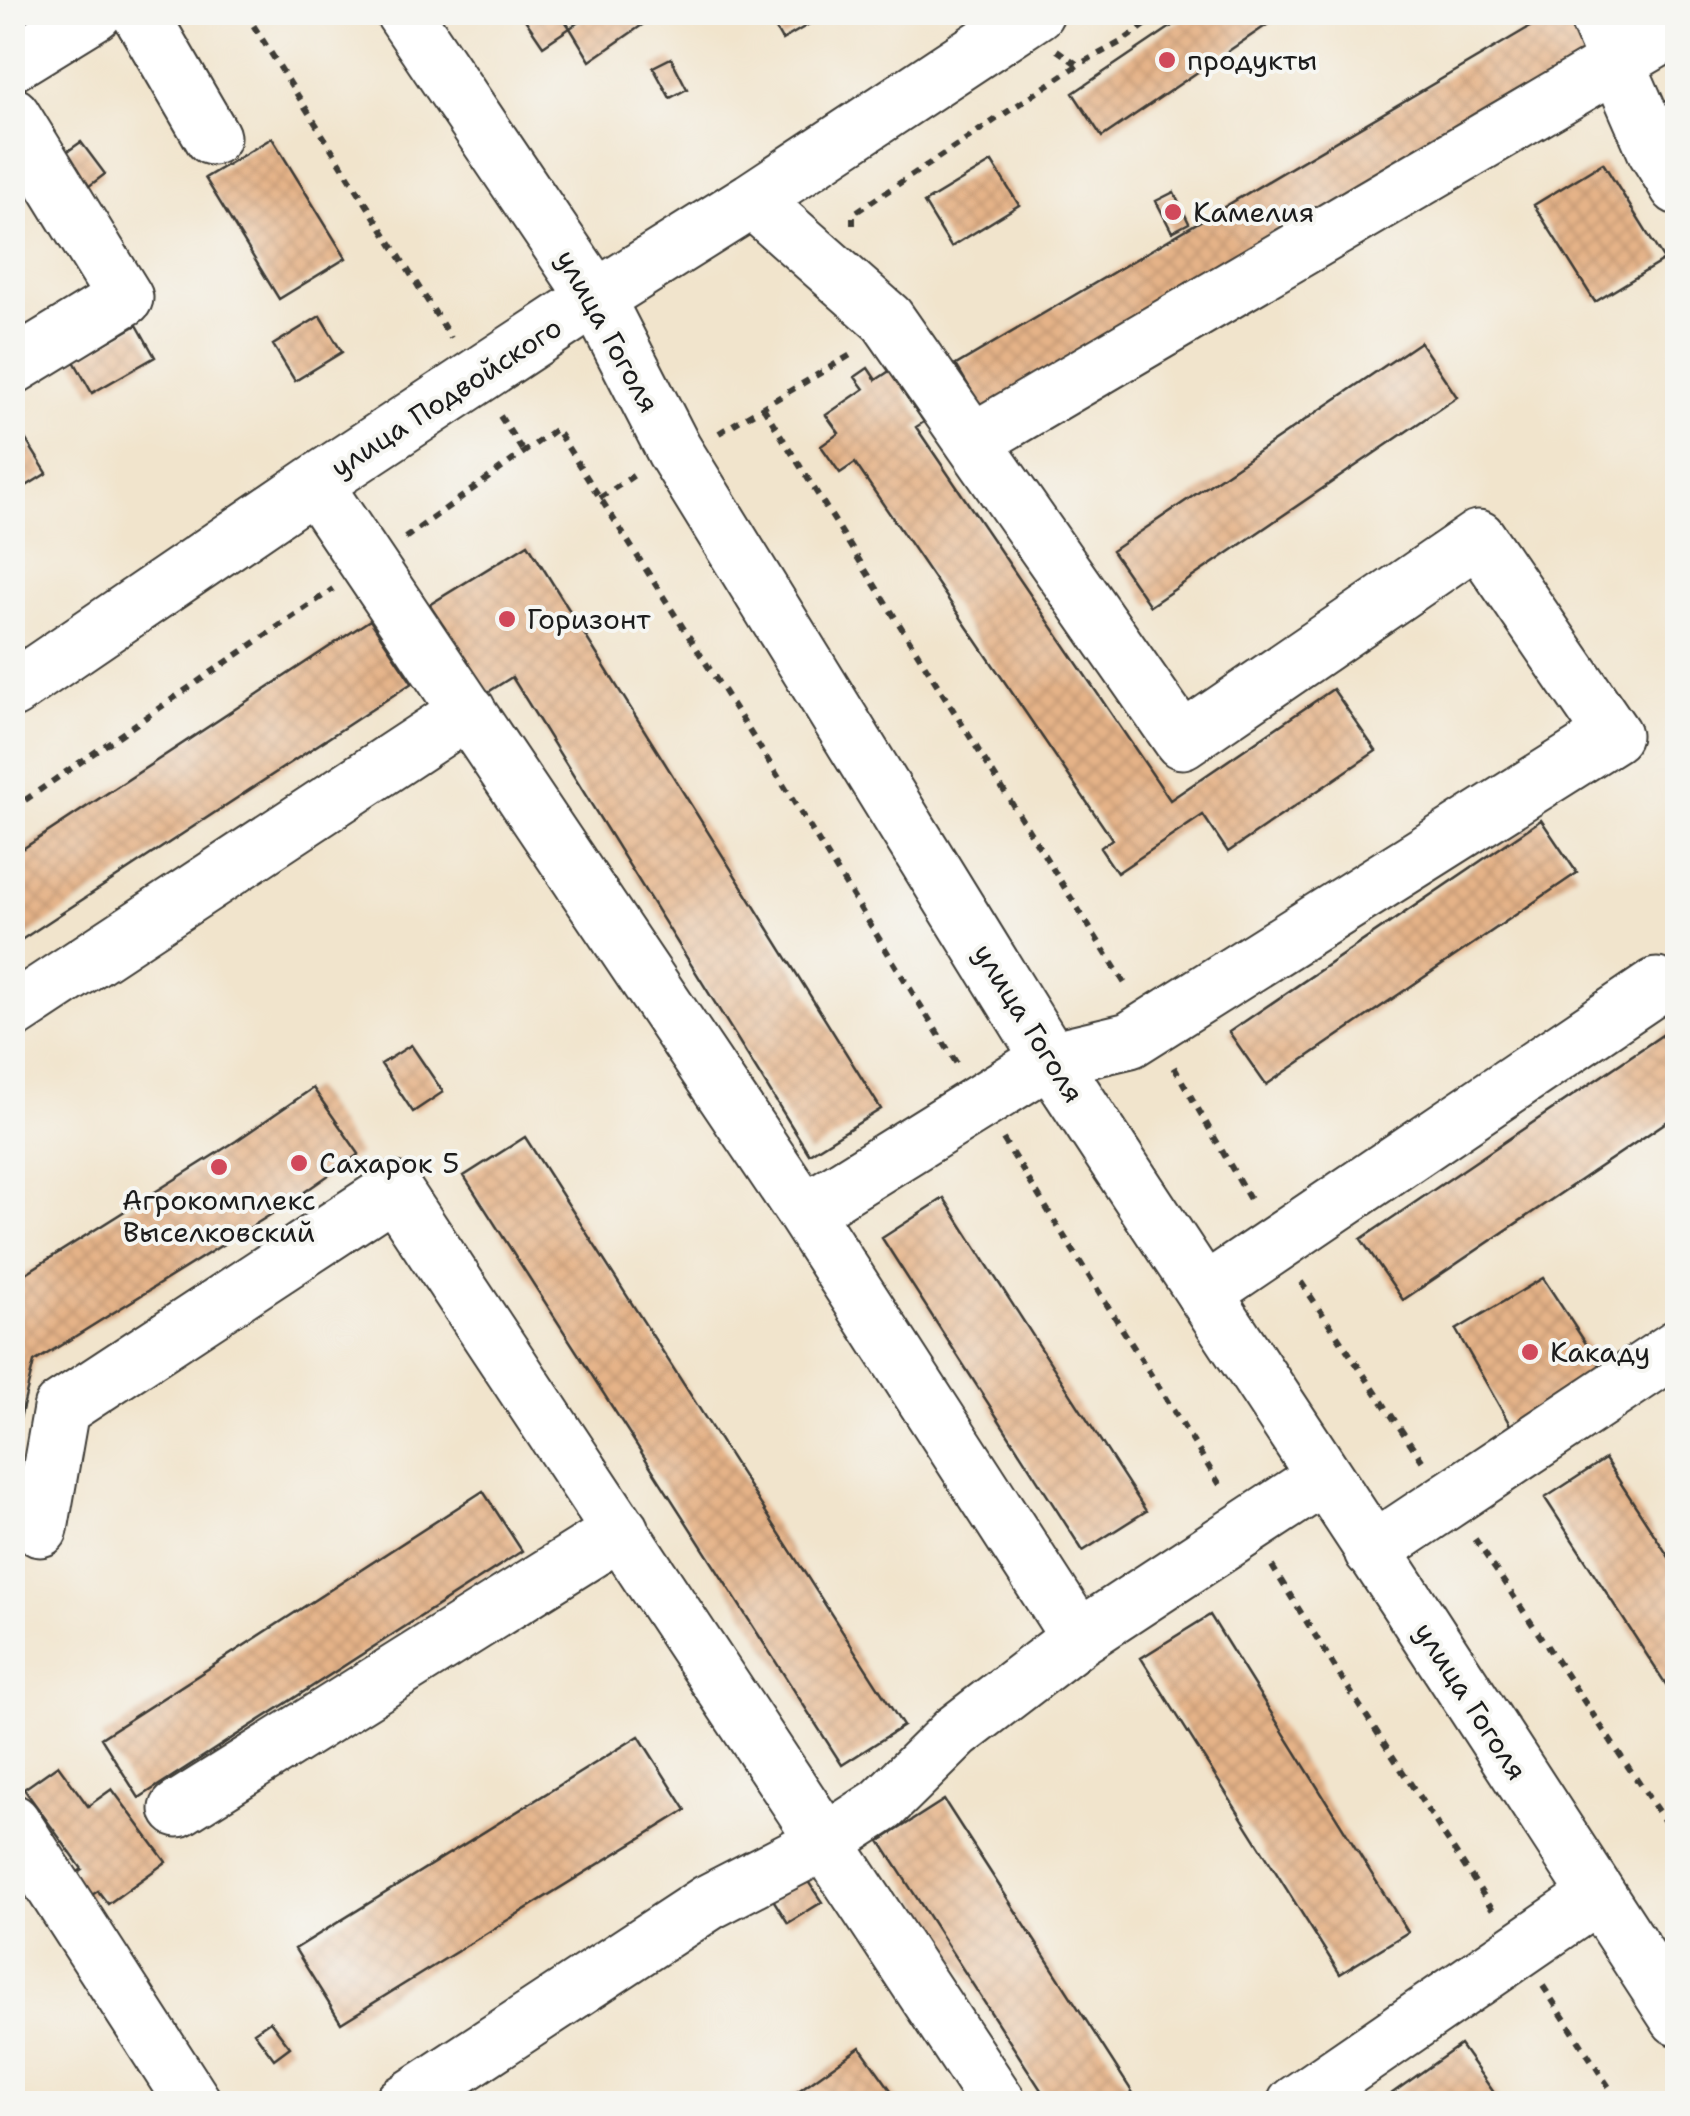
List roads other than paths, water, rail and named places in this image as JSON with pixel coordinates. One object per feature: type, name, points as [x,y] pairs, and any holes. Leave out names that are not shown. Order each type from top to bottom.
[{"type":"main road","points":[[12,64],[95,12]]},
{"type":"main road","points":[[140,12],[212,137]]},
{"type":"main road","name":"улица Гоголя","points":[[404,12],[596,298],[674,450],[1050,1058],[1678,2018]]},
{"type":"main road","name":"улица Подвойского","points":[[12,690],[314,484],[1036,12]]},
{"type":"main road","points":[[1594,12],[1655,150],[1678,187]]},
{"type":"main road","points":[[973,441],[1678,27]]},
{"type":"main road","points":[[12,115],[125,298],[12,367]]},
{"type":"main road","points":[[752,200],[887,319],[1182,740],[1478,538],[1613,735],[1130,1040],[1050,1058],[804,1212]]},
{"type":"main road","points":[[314,484],[804,1212],[1079,1638]]},
{"type":"main road","points":[[12,1012],[468,711]]},
{"type":"main road","points":[[1204,1292],[1657,986]]},
{"type":"main road","points":[[40,1529],[62,1410],[394,1190],[999,2104]]},
{"type":"main road","points":[[1372,1550],[1678,1347]]},
{"type":"main road","points":[[402,2104],[708,1902],[825,1842],[882,1805],[956,1732],[1079,1638],[1324,1477]]},
{"type":"main road","points":[[178,1809],[620,1531]]},
{"type":"main road","points":[[12,1822],[194,2104]]},
{"type":"main road","points":[[1296,2104],[1598,1896]]},
{"type":"place","name":"продукты","points":[[1167,60]]},
{"type":"place","name":"Камелия","points":[[1173,212]]},
{"type":"place","name":"Горизонт","points":[[507,619]]},
{"type":"place","name":"Сахарок 5","points":[[299,1163]]},
{"type":"place","name":"Агрокомплекс Выселковский","points":[[219,1167]]},
{"type":"place","name":"Какаду","points":[[1530,1352]]}]
